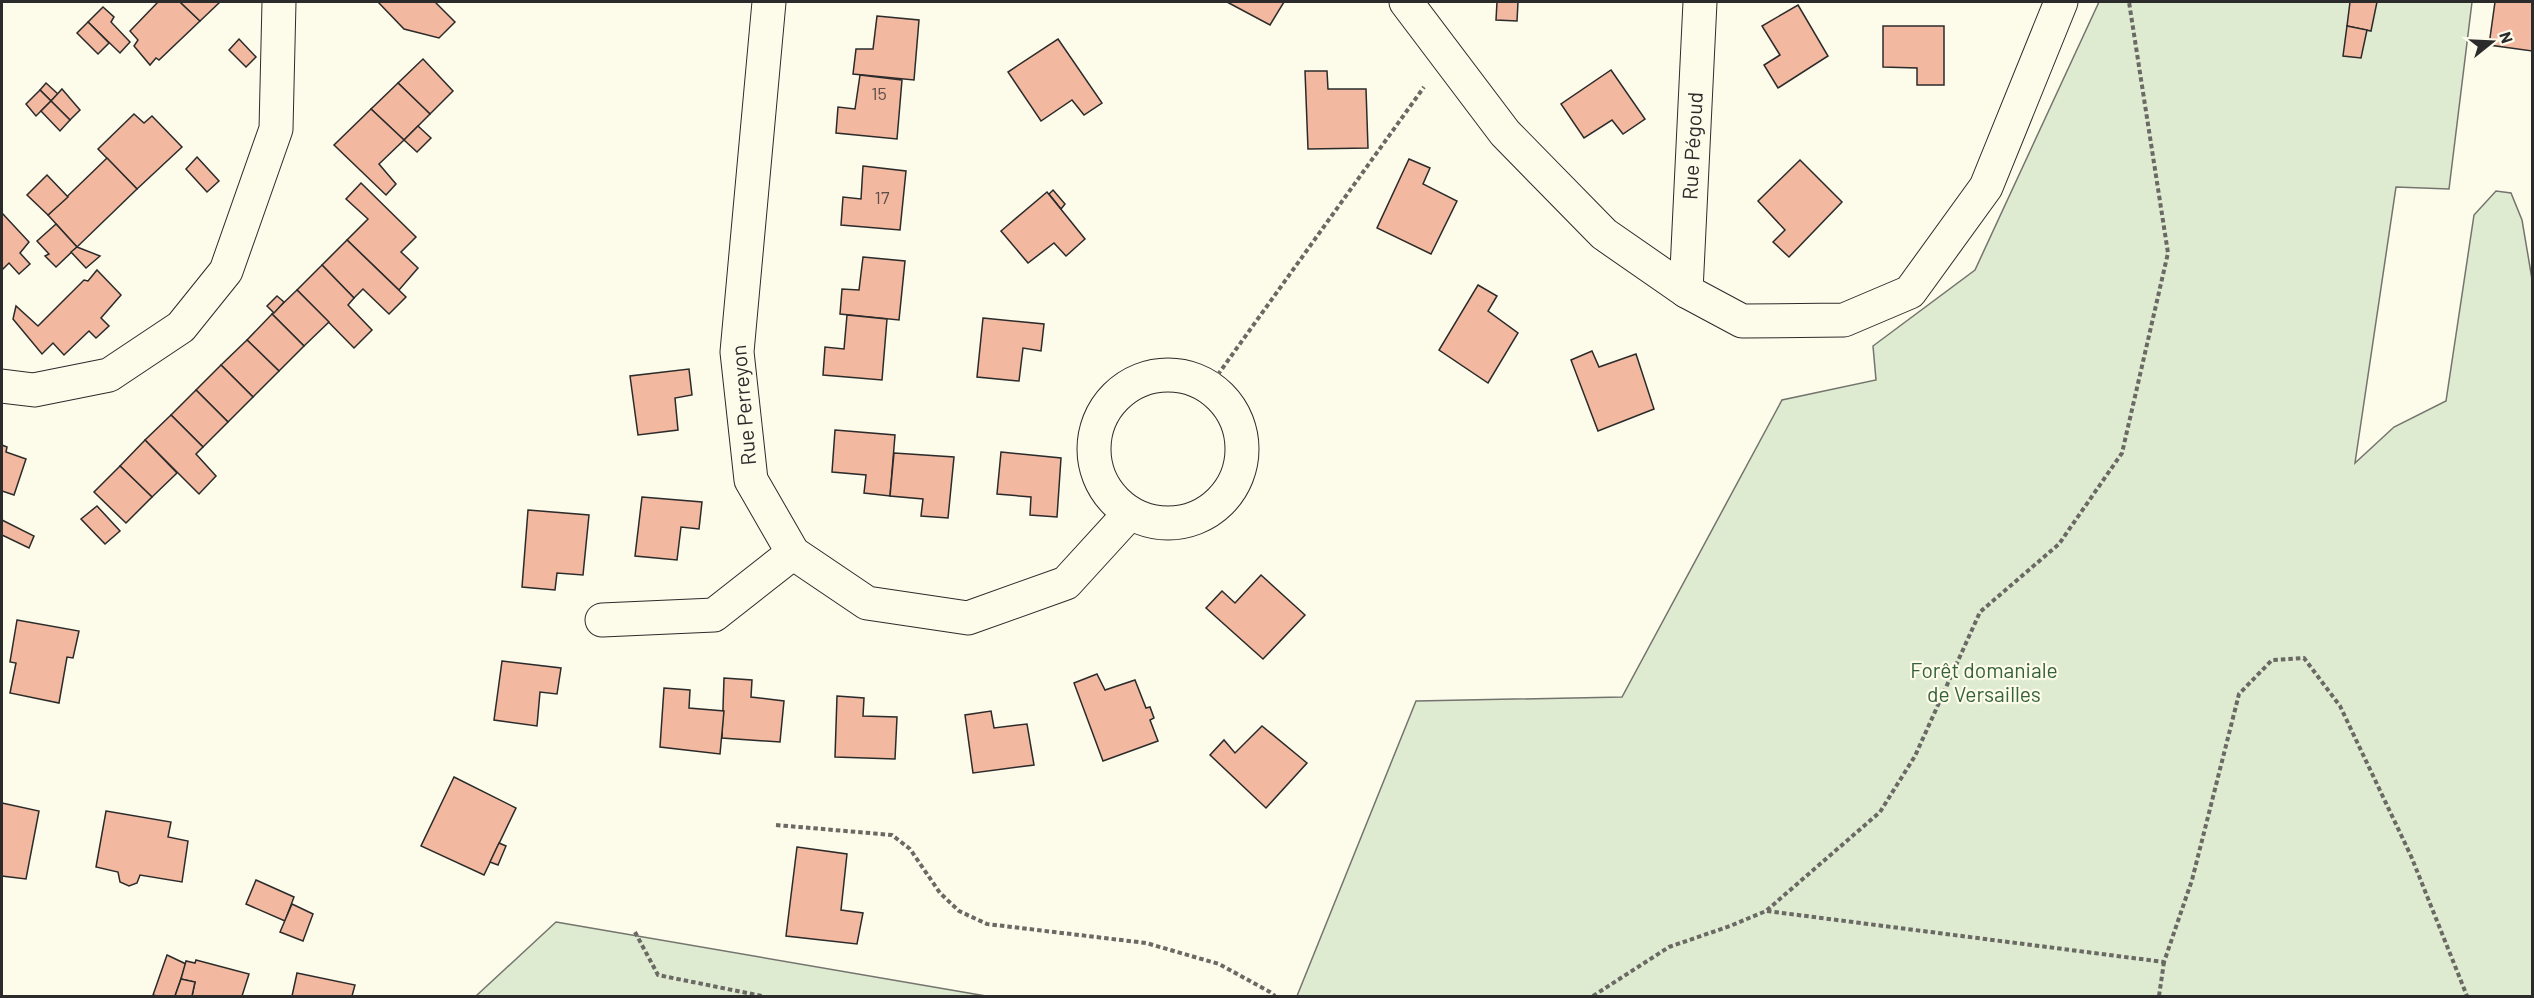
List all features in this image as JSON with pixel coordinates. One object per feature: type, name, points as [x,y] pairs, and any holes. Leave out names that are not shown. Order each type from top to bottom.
[{"type":"street","points":[[2,386],[34,390],[109,375],[181,327],[226,271],[276,129],[279,2]]},
{"type":"street","name":"Rue Perreyon","points":[[769,2],[737,352],[751,480],[793,553],[867,603],[968,618],[1066,583],[1129,514]]},
{"type":"street","points":[[1406,2],[1505,133],[1604,234],[1686,291],[1742,321],[1844,320],[1910,292],[1986,187],[2061,2]]},
{"type":"street","name":"Rue Pégoud","points":[[1686,291],[1700,2]]},
{"type":"street","points":[[1164,374],[1187,377],[1209,387],[1228,404],[1240,427],[1244,453],[1238,478],[1224,500],[1204,516],[1179,524],[1154,523],[1129,514],[1112,498],[1099,478],[1094,455],[1095,431],[1105,409],[1121,392],[1141,380],[1164,374]]},
{"type":"street","points":[[602,620],[714,615],[793,553]]},
{"type":"path","points":[[1593,996],[1668,947],[1730,927],[1766,911],[1880,812],[1915,756],[1980,612],[2059,544],[2122,453],[2168,253],[2129,2]]},
{"type":"path","points":[[1209,387],[1446,55]]},
{"type":"path","points":[[2160,996],[2164,962],[2192,880],[2239,694],[2272,660],[2304,658],[2340,706],[2411,856],[2467,996]]},
{"type":"path","points":[[776,825],[891,835],[910,849],[940,893],[958,911],[987,924],[1146,943],[1219,964],[1275,996]]},
{"type":"path","points":[[1766,911],[2164,962]]},
{"type":"path","points":[[635,932],[658,975],[762,996]]},
{"type":"green space","name":"Forêt domaniale de Versailles","points":[[2099,2],[2472,2],[2449,189],[2396,187],[2355,463],[2394,427],[2446,401],[2474,215],[2496,191],[2511,193],[2522,220],[2532,279],[2532,996],[1297,996],[1416,701],[1622,697],[1782,400],[1876,380],[1873,346],[1975,270]]},
{"type":"green space","points":[[556,922],[986,996],[476,996]]},
{"type":"building","points":[[158,2],[180,2],[200,21],[159,60],[156,58],[150,65],[134,46],[138,40],[130,31]]},
{"type":"building","points":[[180,2],[220,2],[200,21]]},
{"type":"building","points":[[378,2],[435,2],[455,22],[439,38],[404,29]]},
{"type":"building","points":[[1227,2],[1284,2],[1270,25]]},
{"type":"building","points":[[1497,2],[1518,2],[1517,21],[1496,20]]},
{"type":"building","points":[[2350,2],[2377,2],[2371,31],[2347,26]]},
{"type":"building","points":[[2495,2],[2532,2],[2532,51],[2489,45]]},
{"type":"building","points":[[1798,5],[1828,56],[1778,88],[1764,65],[1780,55],[1762,26]]},
{"type":"building","points":[[103,7],[114,17],[111,22],[130,42],[120,53],[88,22]]},
{"type":"building","points":[[877,16],[919,20],[914,80],[853,74],[856,49],[873,49]]},
{"type":"building","points":[[88,22],[109,43],[98,54],[77,33]]},
{"type":"building","points":[[1883,26],[1944,26],[1944,85],[1917,85],[1917,68],[1883,67]]},
{"type":"building","points":[[2347,26],[2367,30],[2361,58],[2343,56]]},
{"type":"building","points":[[239,39],[256,57],[246,67],[229,50]]},
{"type":"building","points":[[1058,39],[1102,103],[1084,115],[1072,100],[1041,121],[1008,72]]},
{"type":"building","points":[[423,59],[453,91],[430,114],[398,83]]},
{"type":"building","points":[[1611,70],[1645,119],[1623,134],[1612,120],[1584,138],[1561,104]]},
{"type":"building","points":[[1305,71],[1327,71],[1328,89],[1366,89],[1368,148],[1308,149]]},
{"type":"building","points":[[860,75],[902,80],[897,139],[836,133],[838,107],[855,109]]},
{"type":"building","points":[[46,83],[58,94],[51,101],[40,90]]},
{"type":"building","points":[[398,83],[430,114],[404,140],[371,109]]},
{"type":"building","points":[[62,89],[80,110],[70,120],[51,101]]},
{"type":"building","points":[[40,90],[51,101],[36,116],[26,104]]},
{"type":"building","points":[[51,101],[70,120],[60,131],[41,111]]},
{"type":"building","points":[[371,109],[404,140],[379,164],[396,184],[386,195],[334,145]]},
{"type":"building","points":[[134,114],[144,123],[152,116],[182,147],[137,189],[98,149]]},
{"type":"building","points":[[418,126],[431,138],[417,152],[404,140]]},
{"type":"building","points":[[197,157],[219,181],[207,192],[186,169]]},
{"type":"building","points":[[107,158],[137,189],[77,247],[48,215]]},
{"type":"building","points":[[1409,159],[1430,168],[1423,184],[1457,201],[1431,254],[1377,228]]},
{"type":"building","points":[[1800,160],[1842,202],[1789,257],[1773,242],[1785,230],[1758,201]]},
{"type":"building","points":[[863,166],[906,171],[900,230],[841,225],[843,197],[861,199]]},
{"type":"building","points":[[47,175],[68,197],[48,215],[27,195]]},
{"type":"building","points":[[361,183],[416,237],[401,252],[418,268],[399,290],[347,240],[368,219],[346,199]]},
{"type":"building","points":[[1053,190],[1065,204],[1061,209],[1049,194]]},
{"type":"building","points":[[1047,192],[1085,239],[1066,256],[1054,243],[1028,263],[1001,231]]},
{"type":"building","points":[[2,213],[29,242],[20,253],[30,264],[19,274],[9,263],[2,270]]},
{"type":"building","points":[[56,224],[77,247],[56,267],[45,256],[49,254],[37,241]]},
{"type":"building","points":[[347,240],[406,297],[389,314],[363,289],[354,298],[322,265]]},
{"type":"building","points":[[77,247],[100,256],[86,268],[71,252]]},
{"type":"building","points":[[863,257],[905,261],[899,320],[840,314],[842,289],[859,290]]},
{"type":"building","points":[[322,265],[354,298],[348,305],[372,330],[354,348],[297,290]]},
{"type":"building","points":[[97,270],[121,295],[101,318],[109,326],[96,338],[89,331],[64,355],[53,343],[42,354],[13,319],[16,306],[38,326]]},
{"type":"building","points":[[1478,285],[1497,296],[1488,311],[1518,333],[1488,383],[1439,350]]},
{"type":"building","points":[[297,290],[329,322],[304,346],[272,314]]},
{"type":"building","points":[[277,296],[284,302],[274,313],[267,306]]},
{"type":"building","points":[[272,314],[304,346],[279,371],[247,340]]},
{"type":"building","points":[[847,315],[887,319],[882,380],[823,375],[825,347],[844,349]]},
{"type":"building","points":[[983,318],[1044,324],[1041,351],[1023,348],[1019,381],[977,377]]},
{"type":"building","points":[[247,340],[279,371],[253,397],[221,365]]},
{"type":"building","points":[[1592,351],[1599,367],[1636,354],[1654,409],[1598,431],[1571,360]]},
{"type":"building","points":[[221,365],[253,397],[228,422],[196,390]]},
{"type":"building","points":[[689,369],[692,395],[675,398],[678,430],[638,435],[630,376]]},
{"type":"building","points":[[196,390],[228,422],[203,447],[171,415]]},
{"type":"building","points":[[171,415],[203,447],[196,454],[216,476],[199,494],[145,440]]},
{"type":"building","points":[[835,430],[895,435],[890,496],[864,493],[866,475],[832,472]]},
{"type":"building","points":[[145,440],[177,473],[152,497],[120,466]]},
{"type":"building","points":[[2,445],[7,447],[6,452],[26,459],[14,495],[2,491]]},
{"type":"building","points":[[1001,452],[1061,458],[1057,517],[1030,515],[1031,497],[997,494]]},
{"type":"building","points":[[894,453],[954,457],[948,518],[921,516],[923,499],[890,496]]},
{"type":"building","points":[[120,466],[152,497],[126,523],[94,492]]},
{"type":"building","points":[[642,497],[702,502],[699,529],[681,527],[677,560],[635,556]]},
{"type":"building","points":[[97,506],[120,531],[105,544],[81,519]]},
{"type":"building","points":[[528,510],[589,515],[583,575],[557,573],[555,590],[522,587]]},
{"type":"building","points":[[2,520],[34,536],[29,548],[2,535]]},
{"type":"building","points":[[1261,575],[1305,615],[1263,659],[1206,608],[1222,591],[1235,603]]},
{"type":"building","points":[[17,620],[79,631],[73,658],[67,657],[59,703],[10,693],[16,663],[10,662]]},
{"type":"building","points":[[502,661],[561,668],[557,694],[540,692],[537,726],[494,720]]},
{"type":"building","points":[[1097,674],[1105,690],[1135,680],[1146,708],[1150,707],[1154,718],[1150,720],[1158,741],[1103,761],[1074,683]]},
{"type":"building","points":[[724,678],[752,680],[751,697],[784,701],[780,742],[722,738]]},
{"type":"building","points":[[664,688],[690,690],[689,708],[724,711],[720,754],[660,747]]},
{"type":"building","points":[[837,696],[864,698],[863,716],[897,717],[895,759],[835,757]]},
{"type":"building","points":[[991,711],[994,728],[1027,724],[1034,765],[973,773],[965,715]]},
{"type":"building","points":[[1262,726],[1307,763],[1266,808],[1210,755],[1224,740],[1235,753]]},
{"type":"building","points":[[454,777],[516,808],[484,875],[421,846]]},
{"type":"building","points":[[2,803],[39,811],[26,879],[2,876]]},
{"type":"building","points":[[106,811],[171,822],[168,837],[188,841],[182,882],[140,875],[137,883],[129,886],[120,882],[118,872],[96,867]]},
{"type":"building","points":[[499,843],[506,846],[498,865],[490,862]]},
{"type":"building","points":[[797,847],[847,854],[841,910],[863,913],[857,944],[786,936]]},
{"type":"building","points":[[256,880],[294,897],[285,921],[246,904]]},
{"type":"building","points":[[292,904],[313,914],[303,941],[280,932]]},
{"type":"building","points":[[167,955],[186,964],[175,996],[153,995]]},
{"type":"building","points":[[196,960],[249,974],[242,996],[192,996],[195,982],[181,979],[186,961],[195,963]]},
{"type":"building","points":[[297,973],[355,985],[352,996],[292,996]]},
{"type":"building","points":[[181,979],[195,982],[192,996],[175,996]]}]
